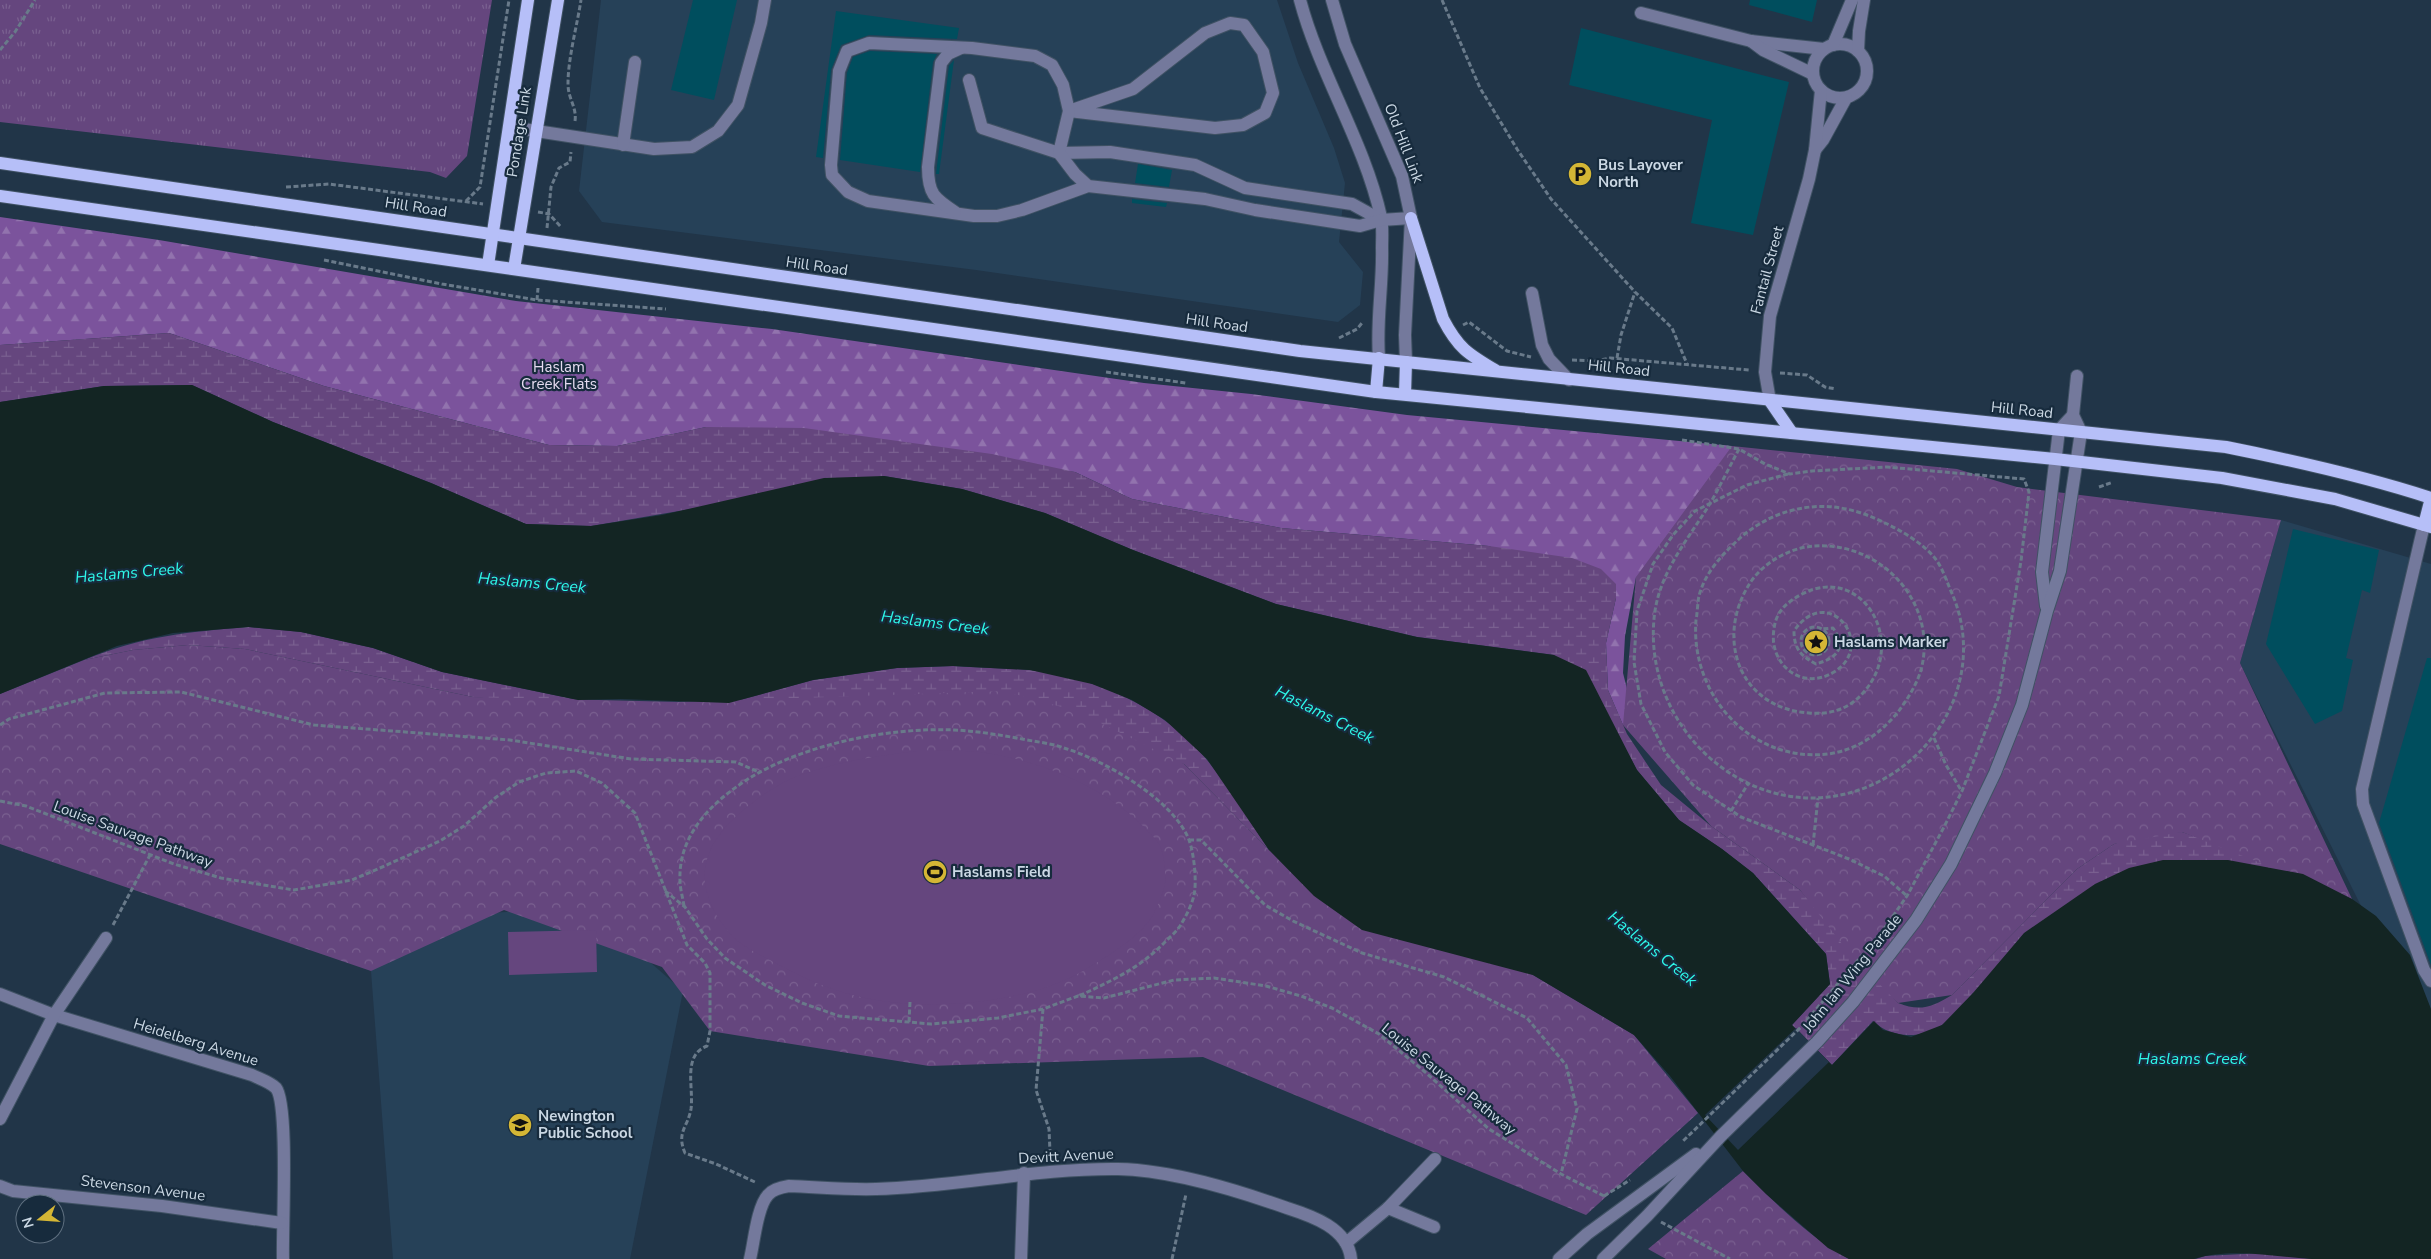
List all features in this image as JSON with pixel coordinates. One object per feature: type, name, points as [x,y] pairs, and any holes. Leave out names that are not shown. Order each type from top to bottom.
[{"type":"main road","name":"Pondage Link","points":[[488,265],[528,0]]},
{"type":"main road","name":"Pondage Link","points":[[514,269],[535,131],[558,0]]},
{"type":"main road","name":"Hill Road","points":[[0,163],[1114,326],[1300,351],[2226,448],[2310,464],[2381,482],[2431,498]]},
{"type":"main road","points":[[0,196],[1376,392],[2055,459],[2222,478],[2335,499],[2428,526],[2431,498]]},
{"type":"main road","points":[[1411,218],[1443,319],[1450,332],[1464,350],[1499,372]]},
{"type":"main road","points":[[1376,392],[1379,358]]},
{"type":"main road","name":"Old Hill Link","points":[[1405,394],[1406,362]]},
{"type":"main road","points":[[1770,401],[1792,433]]},
{"type":"street","points":[[510,127],[654,149],[692,147],[718,131],[738,105],[761,23],[765,0]]},
{"type":"street","points":[[1300,0],[1322,65],[1371,178],[1382,220],[1383,276],[1377,332],[1379,358]]},
{"type":"street","name":"Old Hill Link","points":[[1332,0],[1346,44],[1402,176],[1411,218],[1405,334],[1406,362]]},
{"type":"street","points":[[1641,13],[1751,41],[1829,47],[1851,46],[1858,51],[1867,66],[1867,75],[1860,90],[1846,98],[1828,96],[1821,90],[1813,74],[1814,64],[1829,47],[1852,0]]},
{"type":"street","points":[[1858,51],[1864,0]]},
{"type":"street","points":[[1230,23],[1244,25],[1263,52],[1273,93],[1265,113],[1243,125],[1215,128],[1069,111],[1133,89],[1205,33],[1230,23]]},
{"type":"street","points":[[1751,41],[1763,50],[1813,74]]},
{"type":"street","points":[[1059,153],[1069,111],[1063,85],[1052,65],[1035,56],[961,47],[869,43],[847,51],[839,70],[831,165],[832,175],[848,192],[868,201],[957,213],[997,216],[1088,186],[1205,199],[1241,207],[1360,226],[1382,220],[1411,218]]},
{"type":"street","points":[[957,213],[934,198],[928,184],[928,167],[941,62],[948,54],[961,47]]},
{"type":"street","points":[[623,145],[635,62]]},
{"type":"street","points":[[969,80],[982,128],[1059,153],[1110,152],[1195,165],[1245,188],[1352,204],[1382,220]]},
{"type":"street","name":"Fantail Street","points":[[1770,401],[1765,372],[1770,316],[1809,179],[1815,150],[1815,133],[1821,90]]},
{"type":"street","name":"Fantail Street","points":[[1815,150],[1823,140],[1846,98]]},
{"type":"street","points":[[1059,153],[1075,174],[1088,186]]},
{"type":"street","points":[[1241,207],[1245,188]]},
{"type":"street","points":[[1286,214],[1290,195]]},
{"type":"street","points":[[1532,293],[1539,334],[1549,359],[1569,380]]},
{"type":"street","points":[[2077,376],[2073,415],[2081,432]]},
{"type":"street","points":[[2059,430],[2073,415]]},
{"type":"street","name":"John Ian Wing Parade","points":[[2046,611],[2042,572],[2059,430]]},
{"type":"street","name":"John Ian Wing Parade","points":[[1603,1259],[1647,1216],[1721,1136],[1817,1042],[1884,964],[1916,920],[1951,864],[1995,773],[2019,712],[2046,611],[2060,571],[2081,432]]},
{"type":"street","points":[[2428,526],[2362,790],[2363,804],[2424,970],[2431,980]]},
{"type":"street","points":[[0,1119],[54,1015],[106,938]]},
{"type":"street","name":"Heidelberg Avenue","points":[[0,994],[54,1015],[252,1075],[276,1088],[281,1100],[282,1116],[284,1190],[282,1259]]},
{"type":"street","name":"John Ian Wing Parade","points":[[1559,1259],[1587,1234],[1721,1136]]},
{"type":"street","points":[[1351,1259],[1346,1243],[1388,1208],[1435,1159]]},
{"type":"street","name":"Devitt Avenue","points":[[773,1191],[789,1186],[859,1189],[897,1188],[1028,1173],[1118,1169],[1189,1179],[1229,1188],[1317,1219],[1328,1225],[1346,1243]]},
{"type":"street","points":[[1021,1259],[1028,1173]]},
{"type":"street","name":"Stevenson Avenue","points":[[0,1186],[12,1191],[162,1206],[282,1223]]},
{"type":"street","points":[[750,1259],[763,1205],[767,1195],[773,1191]]},
{"type":"street","points":[[1388,1208],[1434,1227]]},
{"type":"path","points":[[0,50],[35,0]]},
{"type":"path","points":[[277,188],[329,184],[450,201],[465,201],[474,194],[480,187],[509,0]]},
{"type":"path","points":[[549,214],[552,187],[559,168],[570,162],[576,111],[569,97],[568,83],[581,0]]},
{"type":"path","points":[[1442,0],[1480,88],[1517,149],[1552,199],[1635,292],[1672,328],[1688,365]]},
{"type":"path","points":[[319,259],[442,284],[537,300]]},
{"type":"path","points":[[1617,358],[1621,335],[1635,292]]},
{"type":"path","points":[[1357,330],[1365,318]]},
{"type":"path","points":[[1469,322],[1507,351],[1549,359],[1596,361],[1617,358],[1718,368]]},
{"type":"path","points":[[1790,474],[1765,464],[1739,449],[1710,504],[1682,543],[1659,590],[1654,621],[1655,665],[1668,704],[1692,743],[1719,766],[1748,784],[1785,796],[1818,798],[1855,790],[1880,781],[1910,760],[1934,738],[1957,692],[1965,646],[1956,600],[1936,559],[1901,530],[1866,513],[1829,505],[1788,511],[1755,526],[1727,550],[1712,568],[1698,596],[1695,637],[1699,665],[1716,702],[1734,724],[1762,743],[1791,754],[1830,754],[1857,746],[1882,731],[1904,704],[1920,673],[1924,641],[1917,612],[1906,590],[1889,571],[1871,557],[1854,550],[1818,545],[1786,552],[1762,568],[1750,583],[1738,606],[1732,630],[1736,656],[1745,677],[1756,691],[1770,702],[1788,710],[1812,714],[1841,709],[1862,694],[1881,664],[1883,636],[1879,623],[1861,599],[1843,590],[1816,587],[1785,603],[1778,613],[1773,632],[1773,646],[1777,658],[1795,676],[1809,680],[1824,677],[1840,668],[1850,655],[1851,636],[1848,628],[1836,615],[1823,612],[1804,617],[1794,631],[1796,648],[1804,658],[1816,664],[1831,660],[1840,648],[1840,637],[1833,628],[1808,630],[1803,636],[1802,646],[1810,654],[1822,654],[1827,649],[1828,636],[1821,629]]},
{"type":"path","points":[[1704,1123],[1801,1027],[1881,933],[1907,896],[1962,791],[1999,696],[2022,561],[2029,492],[2024,479],[1887,467],[1812,470],[1747,485],[1695,511],[1673,535],[1654,564],[1637,611],[1634,662],[1642,704],[1664,752],[1693,786],[1741,817],[1813,845],[1884,876],[1907,896]]},
{"type":"path","points":[[2099,487],[2119,480]]},
{"type":"path","points":[[0,725],[9,719],[105,693],[181,692],[314,725],[510,740],[631,759],[736,762],[759,772]]},
{"type":"path","points":[[684,907],[680,880],[683,852],[694,828],[712,805],[759,772],[792,758],[824,747],[890,734],[955,730],[996,735],[1064,748],[1099,762],[1133,781],[1160,803],[1180,826],[1189,840],[1194,863],[1194,896],[1179,928],[1150,957],[1120,978],[1078,996]]},
{"type":"path","points":[[1934,738],[1946,765],[1962,791]]},
{"type":"path","name":"Louise Sauvage Pathway","points":[[0,801],[26,806],[150,855],[222,878],[294,890],[352,880],[440,841],[464,826],[495,798],[519,782],[546,773],[576,771],[602,783],[635,813],[665,891],[684,907],[707,939],[725,958],[765,985],[802,1003],[839,1016],[931,1024],[998,1018],[1043,1008],[1078,996],[1104,998],[1174,980],[1214,978],[1266,986],[1302,996],[1332,1008],[1379,1034],[1425,1072],[1489,1130],[1561,1174],[1604,1196]]},
{"type":"path","points":[[1731,810],[1748,784]]},
{"type":"path","points":[[1813,845],[1818,798]]},
{"type":"path","points":[[1189,840],[1201,840],[1265,905],[1293,921],[1362,953],[1444,977],[1526,1018],[1566,1065],[1577,1109],[1561,1174]]},
{"type":"path","points":[[106,938],[150,855]]},
{"type":"path","points":[[665,891],[686,946],[705,963],[710,973],[711,983],[710,1032],[707,1046],[699,1049],[692,1061],[691,1110],[683,1127],[680,1142],[685,1153],[716,1164],[773,1191]]},
{"type":"path","points":[[909,1022],[910,1002]]},
{"type":"path","points":[[1028,1173],[1050,1152],[1049,1128],[1036,1090],[1043,1008]]},
{"type":"path","points":[[1172,1259],[1189,1179]]},
{"type":"path","points":[[1674,1228],[1730,1259]]},
{"type":"shaded area","points":[[601,0],[1277,0],[1298,63],[1334,148],[1345,183],[1339,242],[1363,272],[1360,305],[1338,322],[976,270],[602,222],[579,191]]},
{"type":"shaded area","points":[[2281,520],[2431,564],[2431,1033],[2379,942],[2240,663]]},
{"type":"shaded area","name":"Newington Public School","points":[[537,910],[619,935],[683,991],[630,1259],[393,1259],[371,971],[386,957],[472,914]]},
{"type":"green space","points":[[0,0],[492,0],[467,156],[446,178],[430,172],[0,122]]},
{"type":"green space","name":"Haslam Creek Flats","points":[[0,217],[159,240],[516,301],[772,329],[1144,383],[1251,394],[1407,415],[1732,446],[1721,467],[1643,576],[1636,577],[1625,636],[1623,673],[1635,721],[1623,725],[1608,690],[1606,643],[1616,598],[1489,546],[1281,528],[1132,499],[1075,472],[706,427],[617,446],[549,445],[324,386],[169,333],[0,345]]},
{"type":"green space","points":[[169,333],[324,386],[549,445],[617,446],[706,427],[804,428],[992,454],[1075,472],[1132,499],[1281,528],[1489,546],[1572,558],[1601,569],[1616,584],[1616,598],[1606,643],[1608,690],[1627,734],[1661,785],[1711,826],[1800,890],[1898,1003],[1906,1006],[1926,1007],[1952,995],[2077,869],[2114,844],[2149,833],[2182,832],[2303,874],[1973,993],[1955,1014],[1934,1030],[1916,1035],[1898,1034],[1881,1027],[1873,1021],[1832,1065],[1792,1025],[1830,984],[1826,954],[1753,873],[1679,820],[1637,770],[1613,726],[1554,655],[1417,637],[1276,604],[1133,550],[1045,513],[962,489],[884,476],[591,526],[526,524],[431,483],[273,422],[192,385],[104,386],[0,402],[0,345]]},
{"type":"green space","points":[[1732,446],[1957,469],[2017,487],[2281,520],[2240,663],[2352,899],[2182,832],[2114,844],[2077,869],[1952,995],[1898,1003],[1849,953],[1800,890],[1711,826],[1623,725],[1636,577]]},
{"type":"green space","points":[[249,627],[301,632],[373,648],[442,672],[578,700],[528,702],[473,697],[245,649],[188,645],[133,650],[84,660],[126,645],[165,636]]},
{"type":"green space","points":[[188,645],[245,649],[473,697],[679,702],[1004,691],[1076,711],[1184,764],[1269,850],[1533,975],[1634,1035],[1698,1113],[1586,1215],[1203,1057],[929,1066],[710,1031],[662,967],[504,910],[371,971],[0,844],[0,694],[84,660],[133,650]]},
{"type":"green space","points":[[953,666],[1029,670],[1054,674],[1103,688],[1149,710],[1190,741],[1207,760],[1269,850],[1184,764],[729,703],[813,680],[897,668]]},
{"type":"green space","name":"Haslams Field","points":[[917,751],[980,752],[1024,761],[1046,768],[1089,787],[1127,812],[1156,840],[1161,847],[1163,857],[1165,883],[1162,895],[1147,924],[1130,940],[1110,954],[1081,972],[1057,983],[1001,999],[970,1003],[908,1004],[879,1001],[853,995],[803,977],[742,945],[727,930],[714,911],[707,892],[705,875],[707,859],[714,843],[724,828],[755,801],[795,777],[855,760]]},
{"type":"green space","points":[[596,930],[597,972],[509,975],[508,932]]},
{"type":"green space","points":[[1743,1171],[1806,1230],[1849,1259],[1666,1259],[1648,1249]]},
{"type":"green space","points":[[2263,1253],[2313,1259],[2196,1259],[2205,1256]]},
{"type":"water","name":"Haslams Creek","points":[[192,385],[273,422],[431,483],[526,524],[591,526],[662,515],[824,478],[884,476],[962,489],[1045,513],[1133,550],[1276,604],[1417,637],[1554,655],[1586,670],[1637,770],[1679,820],[1753,873],[1826,954],[1830,984],[1792,1025],[1832,1065],[1874,1021],[1883,1030],[1911,1037],[1942,1025],[1973,993],[2024,933],[2095,884],[2129,868],[2163,860],[2228,860],[2303,874],[2352,899],[2376,916],[2410,955],[2431,1009],[2431,1259],[2312,1259],[2238,1253],[2208,1255],[2194,1259],[1849,1259],[1828,1248],[1766,1194],[1743,1171],[1670,1076],[1634,1035],[1533,975],[1362,930],[1314,896],[1269,850],[1207,759],[1165,720],[1132,700],[1092,684],[1030,670],[953,666],[897,668],[813,680],[729,703],[621,699],[578,700],[442,672],[373,648],[301,632],[249,627],[173,633],[117,646],[0,694],[0,402],[104,386]]},
{"type":"pier","points":[[1796,1028],[1829,1062],[1738,1150],[1705,1115]]},
{"type":"building","points":[[693,0],[737,0],[714,100],[671,90]]},
{"type":"building","points":[[1750,0],[1817,0],[1812,22],[1749,5]]},
{"type":"building","points":[[836,11],[959,28],[957,39],[869,35],[841,45],[831,70],[823,158],[816,157]]},
{"type":"building","points":[[1581,28],[1789,82],[1753,235],[1691,223],[1712,120],[1569,85]]},
{"type":"building","points":[[870,51],[937,54],[933,62],[920,172],[840,160],[847,73],[853,57]]},
{"type":"building","points":[[954,60],[939,174],[936,174],[949,66]]},
{"type":"building","points":[[1138,164],[1172,170],[1169,187],[1135,183]]},
{"type":"building","points":[[1132,199],[1167,203],[1166,207],[1132,203]]},
{"type":"building","points":[[2293,529],[2379,550],[2370,593],[2362,590],[2346,658],[2353,660],[2342,711],[2315,724],[2266,644]]},
{"type":"building","points":[[2427,658],[2431,658],[2431,965],[2379,823]]},
{"type":"place","name":"Bus Layover North","points":[[1580,174]]},
{"type":"place","name":"Haslams Marker","points":[[1816,642]]},
{"type":"place","name":"Haslams Field","points":[[935,872]]},
{"type":"place","name":"Newington Public School","points":[[520,1125]]}]
